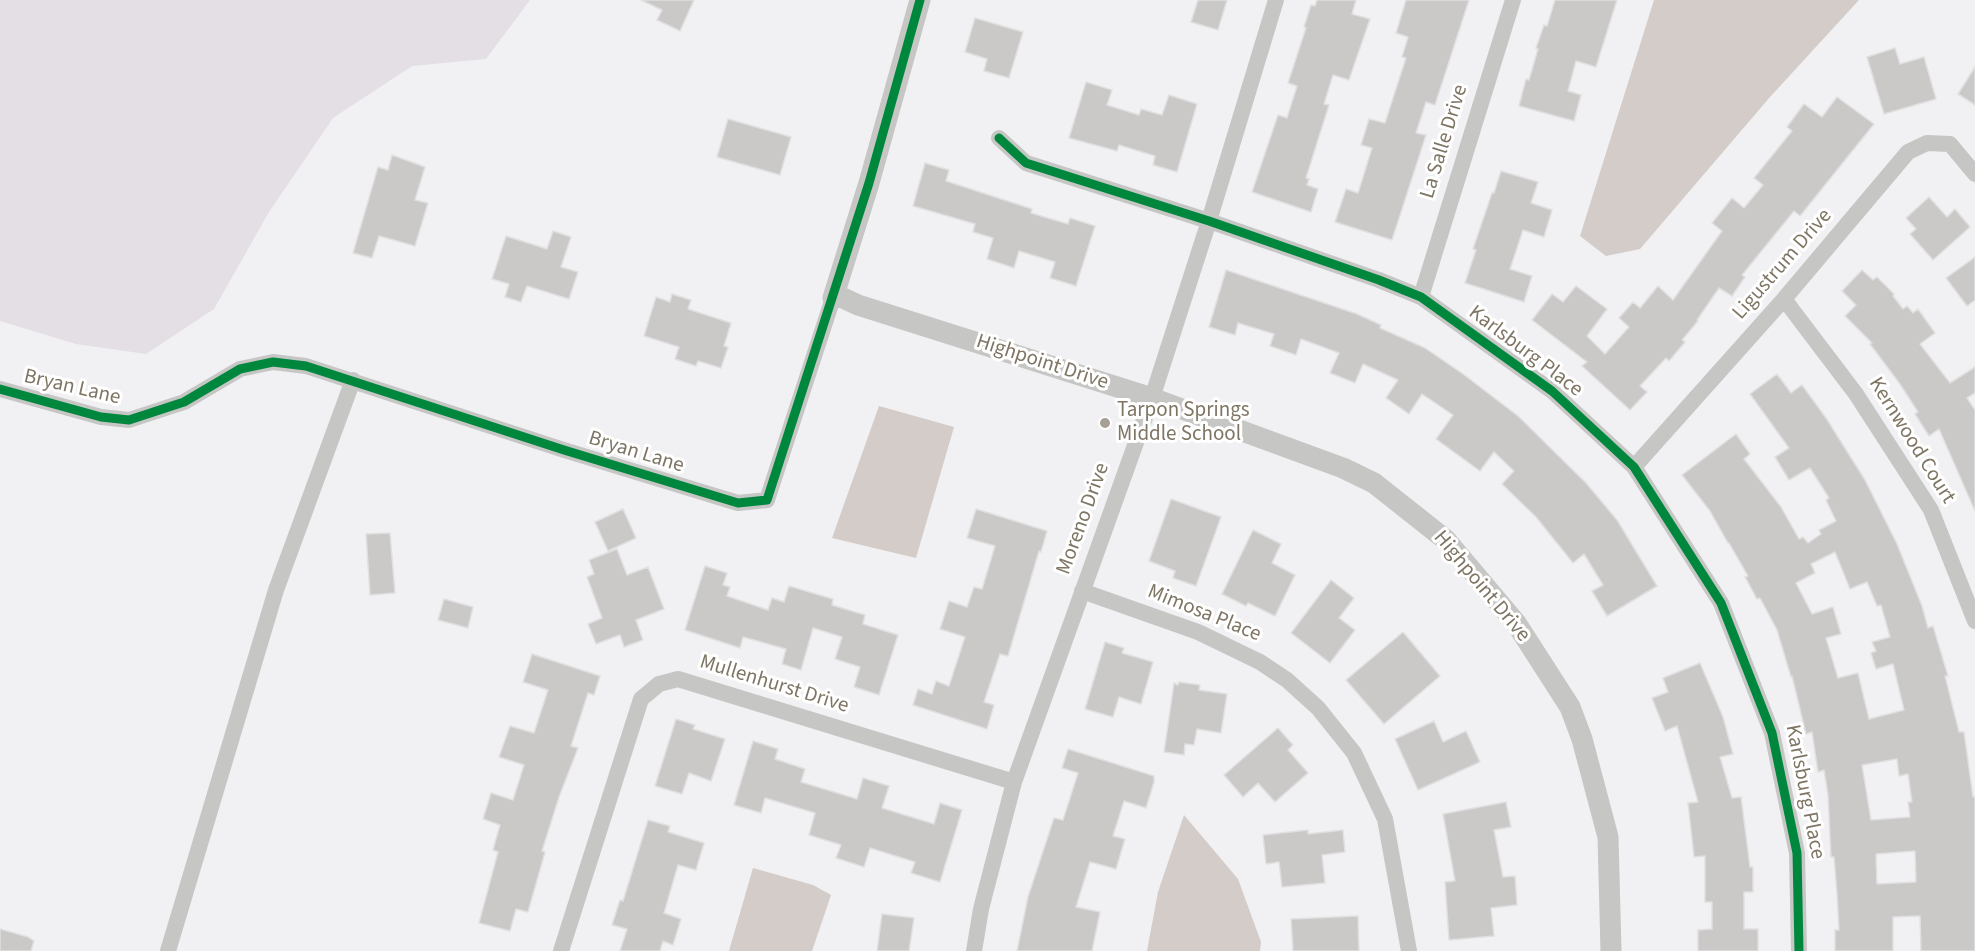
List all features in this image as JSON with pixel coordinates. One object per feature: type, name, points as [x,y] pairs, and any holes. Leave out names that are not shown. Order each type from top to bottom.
[{"type":"street","name":"Bryan Lane","points":[[0,389],[101,417],[129,420],[184,402],[240,369],[273,362],[306,366],[564,450],[738,503],[767,500],[869,183],[920,0]]},
{"type":"street","name":"Moreno Drive","points":[[974,951],[981,909],[1014,782],[1152,398],[1276,0]]},
{"type":"street","name":"La Salle Drive","points":[[1421,297],[1513,0]]},
{"type":"street","name":"Karlsburg Place","points":[[999,138],[1026,163],[1209,221],[1379,280],[1421,297],[1552,391],[1634,467],[1721,603],[1772,733],[1797,854],[1799,951]]},
{"type":"street","name":"Ligustrum Drive","points":[[1634,467],[1784,299],[1908,152],[1927,143],[1950,144],[1975,174]]},
{"type":"street","name":"Highpoint Drive","points":[[833,297],[841,297],[1152,398],[1343,468],[1374,483],[1446,540],[1516,623],[1570,707],[1608,837],[1611,951]]},
{"type":"street","name":"Kernwood Court","points":[[1784,299],[1856,394],[1931,510],[1975,621]]},
{"type":"street","points":[[168,951],[276,590],[352,380]]},
{"type":"street","name":"Mimosa Place","points":[[1082,591],[1198,632],[1260,662],[1287,680],[1318,708],[1354,753],[1385,819],[1409,951]]},
{"type":"street","name":"Mullenhurst Drive","points":[[561,951],[641,699],[659,684],[678,679],[1014,782]]},
{"type":"shaded area","points":[[0,0],[530,0],[486,59],[412,66],[333,118],[269,212],[214,309],[146,354],[76,344],[0,321]]},
{"type":"shaded area","points":[[1654,0],[1859,0],[1770,97],[1640,249],[1606,256],[1580,236]]},
{"type":"shaded area","points":[[879,406],[954,427],[916,558],[832,538]]},
{"type":"shaded area","points":[[1184,815],[1238,879],[1261,942],[1260,951],[1147,951],[1158,892]]},
{"type":"shaded area","points":[[753,868],[813,885],[831,895],[812,951],[729,951]]},
{"type":"building","points":[[641,0],[694,0],[680,31],[657,20],[662,10]]},
{"type":"building","points":[[1198,0],[1227,0],[1218,30],[1191,22]]},
{"type":"building","points":[[1317,0],[1356,0],[1352,14],[1370,19],[1349,80],[1333,75],[1324,104],[1329,105],[1306,178],[1309,179],[1307,185],[1318,189],[1311,212],[1252,192],[1278,115],[1287,118],[1297,86],[1288,83],[1311,5],[1315,6]]},
{"type":"building","points":[[1406,0],[1469,0],[1435,105],[1426,102],[1416,133],[1426,135],[1392,240],[1335,222],[1346,189],[1358,193],[1372,148],[1361,145],[1369,119],[1385,123],[1406,58],[1402,57],[1408,37],[1396,33]]},
{"type":"building","points":[[1555,0],[1617,0],[1596,67],[1576,61],[1568,91],[1581,95],[1574,121],[1519,106],[1526,79],[1529,80],[1538,49],[1536,48],[1544,25],[1547,26]]},
{"type":"building","points":[[975,18],[1023,32],[1009,78],[984,71],[987,59],[965,52]]},
{"type":"building","points":[[1895,48],[1900,64],[1924,57],[1936,99],[1884,114],[1867,57]]},
{"type":"building","points":[[1975,67],[1975,105],[1958,94]]},
{"type":"building","points":[[1086,82],[1112,90],[1107,105],[1139,115],[1141,109],[1162,115],[1169,95],[1197,104],[1177,172],[1153,165],[1155,156],[1119,145],[1117,151],[1069,138]]},
{"type":"building","points":[[1837,97],[1874,124],[1800,216],[1794,211],[1742,275],[1745,277],[1732,296],[1719,288],[1698,321],[1682,340],[1685,342],[1669,361],[1666,358],[1640,386],[1647,392],[1630,410],[1582,366],[1587,362],[1532,320],[1552,294],[1563,302],[1576,286],[1607,309],[1587,336],[1605,354],[1629,327],[1619,318],[1633,302],[1640,308],[1658,286],[1673,300],[1722,231],[1712,223],[1732,198],[1744,208],[1763,185],[1754,178],[1792,131],[1787,127],[1804,104],[1822,117]]},
{"type":"building","points":[[728,119],[791,137],[780,175],[717,157]]},
{"type":"building","points":[[392,155],[425,167],[415,200],[428,203],[415,246],[379,236],[372,258],[353,253],[378,167],[388,170]]},
{"type":"building","points":[[925,163],[949,170],[946,181],[1032,209],[1031,213],[1068,224],[1070,218],[1095,226],[1076,286],[1050,278],[1055,262],[1019,251],[1014,268],[987,259],[993,238],[973,232],[975,224],[913,206]]},
{"type":"building","points":[[1501,171],[1538,182],[1531,203],[1552,210],[1544,237],[1523,230],[1510,269],[1532,276],[1524,302],[1465,283],[1476,250],[1473,249]]},
{"type":"building","points":[[1929,197],[1947,217],[1955,209],[1970,227],[1933,260],[1910,234],[1916,229],[1906,218]]},
{"type":"building","points":[[553,231],[571,237],[561,267],[578,272],[569,299],[527,286],[521,302],[505,297],[509,284],[492,279],[506,236],[547,249]]},
{"type":"building","points":[[1975,257],[1975,300],[1967,306],[1946,278]]},
{"type":"building","points":[[1226,270],[1357,314],[1381,325],[1380,328],[1425,348],[1463,374],[1518,416],[1586,483],[1617,520],[1657,586],[1607,616],[1592,591],[1603,585],[1584,554],[1573,563],[1536,517],[1502,484],[1514,471],[1494,452],[1480,471],[1436,439],[1453,415],[1422,394],[1409,414],[1386,398],[1398,380],[1363,364],[1355,383],[1330,373],[1339,353],[1301,339],[1296,355],[1270,346],[1274,334],[1238,323],[1235,335],[1209,327]]},
{"type":"building","points":[[1862,270],[1873,280],[1877,277],[1894,294],[1893,296],[1903,309],[1907,306],[1913,313],[1918,309],[1935,333],[1920,344],[1950,383],[1975,367],[1975,393],[1967,398],[1975,410],[1975,511],[1939,429],[1929,436],[1915,414],[1918,412],[1870,344],[1872,343],[1845,316],[1856,305],[1842,291]]},
{"type":"building","points":[[672,294],[691,300],[688,309],[731,323],[724,346],[728,347],[721,368],[698,361],[696,366],[675,359],[679,347],[644,336],[656,297],[670,302]]},
{"type":"building","points":[[1777,374],[1791,393],[1802,385],[1865,480],[1897,544],[1922,606],[1928,628],[1933,626],[1948,676],[1945,676],[1959,732],[1964,732],[1973,797],[1975,797],[1975,951],[1921,951],[1920,916],[1893,917],[1893,951],[1835,951],[1835,930],[1839,930],[1834,857],[1831,857],[1828,795],[1824,770],[1818,772],[1812,732],[1806,734],[1792,676],[1777,630],[1760,598],[1757,599],[1745,577],[1748,576],[1710,511],[1682,475],[1736,434],[1750,454],[1744,459],[1781,507],[1799,539],[1803,537],[1808,543],[1821,534],[1819,530],[1836,521],[1826,500],[1829,498],[1810,468],[1789,480],[1775,457],[1789,448],[1750,394]],"holes":[[[1835,552],[1850,589],[1867,582],[1877,606],[1881,605],[1890,637],[1872,642],[1876,651],[1871,653],[1876,669],[1893,664],[1904,710],[1869,719],[1858,673],[1838,678],[1826,638],[1841,634],[1833,607],[1812,614],[1796,583],[1815,573],[1811,564]],[[1897,759],[1899,776],[1908,774],[1912,802],[1908,802],[1910,817],[1871,820],[1862,765]],[[1915,851],[1916,882],[1877,884],[1876,854]]]},
{"type":"building","points":[[1171,499],[1221,517],[1196,586],[1173,578],[1175,571],[1149,561]]},
{"type":"building","points":[[623,509],[636,538],[608,551],[595,522]]},
{"type":"building","points":[[976,509],[1047,531],[1008,656],[1000,654],[984,702],[994,705],[987,729],[913,705],[918,689],[932,694],[936,681],[949,686],[965,637],[940,629],[949,601],[967,607],[974,587],[982,589],[995,546],[967,538]]},
{"type":"building","points":[[1253,530],[1281,544],[1272,563],[1295,575],[1275,616],[1248,603],[1246,606],[1222,594]]},
{"type":"building","points":[[390,533],[395,593],[370,595],[366,534]]},
{"type":"building","points":[[617,549],[627,575],[648,567],[664,609],[636,620],[643,640],[624,647],[620,635],[596,644],[588,624],[602,618],[587,577],[594,574],[589,560]]},
{"type":"building","points":[[705,566],[727,573],[723,585],[730,587],[727,596],[768,610],[772,598],[784,602],[789,586],[833,599],[832,605],[865,615],[863,624],[898,635],[879,695],[854,687],[860,667],[835,659],[842,637],[813,628],[801,670],[782,664],[786,649],[743,637],[740,648],[685,630]]},
{"type":"building","points":[[1331,580],[1354,598],[1339,618],[1355,630],[1330,663],[1291,633]]},
{"type":"building","points":[[444,599],[473,607],[468,628],[438,620]]},
{"type":"building","points":[[1403,632],[1440,676],[1384,724],[1346,680]]},
{"type":"building","points":[[1105,642],[1124,648],[1122,653],[1153,662],[1141,704],[1119,697],[1113,717],[1085,709]]},
{"type":"building","points":[[532,654],[600,676],[594,695],[588,693],[571,746],[578,748],[542,851],[545,852],[528,912],[516,909],[510,931],[479,923],[498,852],[493,850],[500,825],[483,819],[491,793],[513,800],[524,765],[499,757],[510,726],[534,733],[548,690],[523,682]]},
{"type":"building","points":[[1700,663],[1723,717],[1733,754],[1720,757],[1732,798],[1741,797],[1750,867],[1753,867],[1753,892],[1744,892],[1744,929],[1758,929],[1758,951],[1698,951],[1698,930],[1712,929],[1712,902],[1705,902],[1705,856],[1694,857],[1688,803],[1698,802],[1677,726],[1665,731],[1652,698],[1668,692],[1663,678]]},
{"type":"building","points":[[1179,682],[1200,685],[1199,690],[1227,694],[1221,733],[1197,729],[1194,745],[1185,744],[1184,755],[1164,752],[1174,683],[1178,685]]},
{"type":"building","points":[[676,719],[695,725],[693,729],[725,739],[711,781],[689,773],[682,794],[655,786]]},
{"type":"building","points":[[1434,721],[1443,742],[1466,731],[1480,762],[1418,790],[1395,739]]},
{"type":"building","points":[[1278,728],[1293,745],[1288,750],[1308,773],[1275,802],[1258,783],[1243,797],[1224,775]]},
{"type":"building","points":[[753,741],[778,749],[775,759],[805,769],[801,782],[857,799],[863,778],[889,786],[882,808],[934,824],[940,803],[962,810],[940,882],[911,873],[915,862],[870,848],[864,867],[836,858],[841,845],[809,835],[815,813],[765,798],[761,813],[734,805]]},
{"type":"building","points":[[1068,749],[1154,776],[1154,782],[1146,808],[1124,801],[1113,836],[1125,839],[1116,869],[1090,862],[1076,907],[1100,912],[1092,951],[1017,951],[1028,897],[1054,818],[1063,820],[1078,773],[1062,768]]},
{"type":"building","points":[[1506,802],[1511,827],[1494,830],[1503,877],[1515,876],[1517,905],[1491,908],[1494,936],[1449,940],[1445,882],[1455,881],[1443,814]]},
{"type":"building","points":[[648,820],[670,826],[668,832],[704,843],[696,870],[678,865],[664,913],[681,919],[673,945],[663,941],[660,951],[620,951],[627,929],[612,925],[620,900],[623,901]]},
{"type":"building","points":[[1308,830],[1308,834],[1343,830],[1345,852],[1322,855],[1325,883],[1282,887],[1279,862],[1266,864],[1263,835]]},
{"type":"building","points":[[882,914],[914,918],[909,951],[877,951]]},
{"type":"building","points":[[1358,916],[1359,951],[1293,951],[1291,919]]},
{"type":"building","points":[[0,929],[34,941],[31,951],[0,951]]},
{"type":"cycle path","points":[[0,389],[101,417],[129,420],[184,402],[240,369],[273,362],[306,366],[564,450],[738,503],[767,500],[869,183],[920,0]]},
{"type":"cycle path","points":[[999,138],[1026,163],[1209,221],[1379,280],[1421,297],[1552,391],[1634,467],[1721,603],[1772,733],[1797,853],[1799,951]]},
{"type":"place","name":"Tarpon Springs Middle School","points":[[1105,423]]}]
